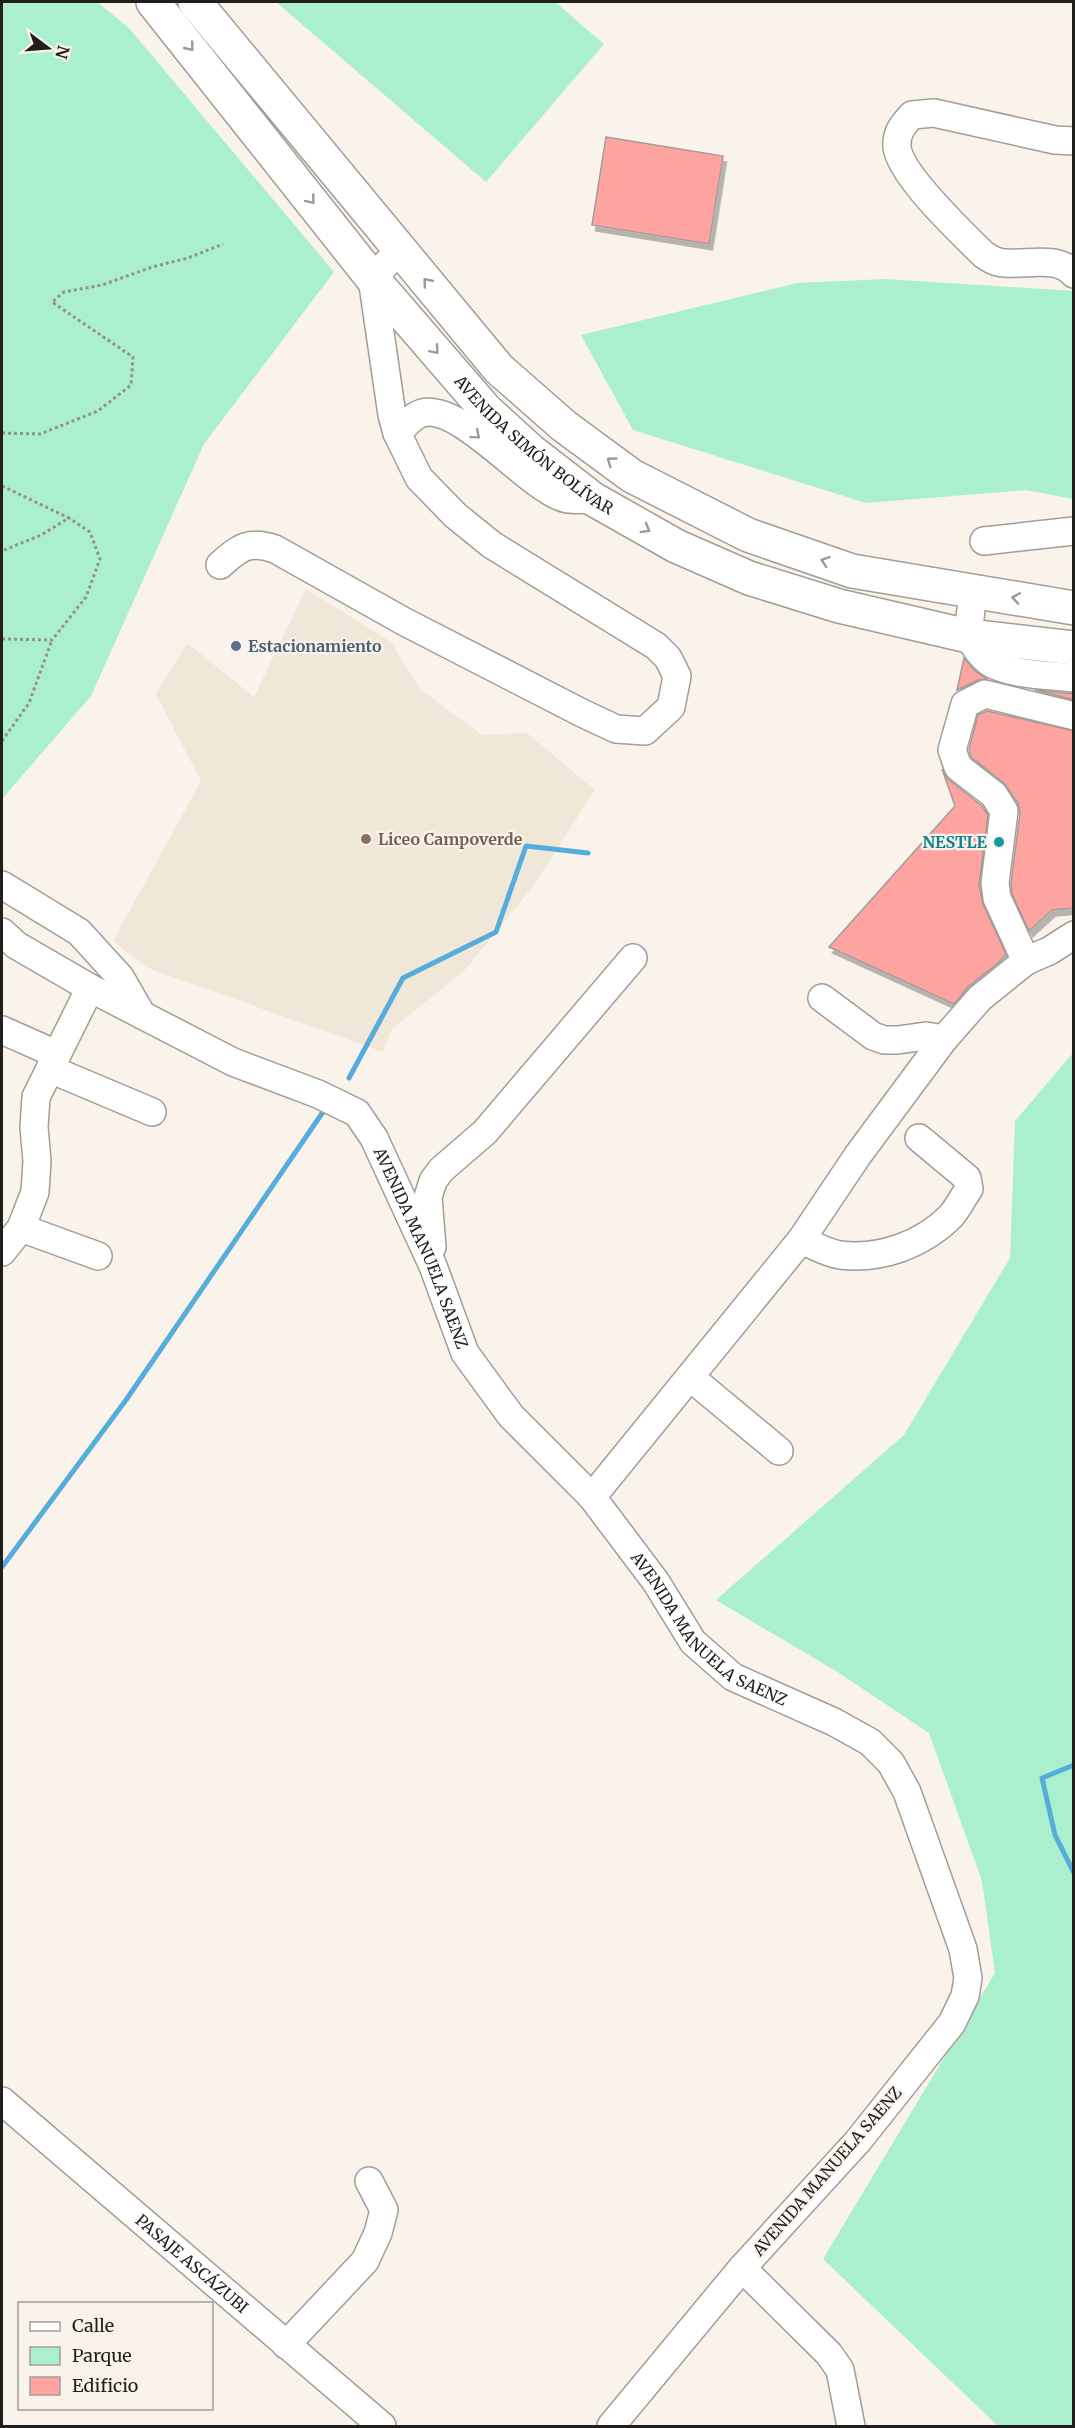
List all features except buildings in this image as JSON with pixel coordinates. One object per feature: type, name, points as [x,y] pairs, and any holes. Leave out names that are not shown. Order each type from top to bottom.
[{"type":"highway","name":"AVENIDA SIMÓN BOLÍVAR","points":[[153,2],[372,278],[486,410],[531,451],[592,499],[676,546],[749,578],[839,606],[968,636],[1071,675]]},
{"type":"highway","name":"AVENIDA SIMÓN BOLÍVAR","points":[[195,2],[499,369],[564,426],[632,476],[748,535],[852,571],[1074,608]]},
{"type":"street","points":[[1074,141],[1055,140],[934,113],[912,115],[899,129],[897,148],[916,185],[983,254],[994,261],[1005,263],[1057,263],[1070,269],[1074,274]]},
{"type":"street","points":[[220,565],[236,551],[247,546],[260,544],[275,549],[405,622],[616,729],[645,731],[671,707],[677,676],[668,658],[656,646],[492,545],[455,515],[419,477],[398,433],[386,384],[372,278],[400,250]]},
{"type":"street","points":[[398,433],[413,417],[424,413],[442,414],[462,423],[535,483],[560,496],[592,499]]},
{"type":"street","points":[[984,541],[1074,531]]},
{"type":"street","points":[[968,636],[973,591]]},
{"type":"street","points":[[1026,961],[996,898],[997,860],[1004,811],[994,795],[958,767],[952,750],[965,704],[985,694],[1064,713],[1071,675]]},
{"type":"street","points":[[2,885],[79,932],[120,977],[142,1015]]},
{"type":"street","name":"AVENIDA MANUELA SAENZ","points":[[2,932],[16,945],[90,988],[233,1062],[318,1094],[357,1113],[374,1138],[433,1266],[465,1353],[511,1416],[592,1497],[656,1582],[693,1642],[732,1677],[834,1722],[870,1742],[891,1763],[907,1792],[963,1949],[968,1978],[965,1996],[952,2023],[858,2141],[742,2268],[611,2427]]},
{"type":"street","points":[[592,1497],[801,1240],[858,1155],[944,1039],[980,998],[1026,961],[1049,951],[1074,935]]},
{"type":"street","points":[[433,1266],[428,1197],[433,1181],[441,1170],[485,1132],[633,958]]},
{"type":"street","points":[[2,1252],[21,1228],[35,1192],[36,1096],[90,988]]},
{"type":"street","points":[[822,998],[873,1036],[884,1040],[926,1036],[944,1039]]},
{"type":"street","points":[[2,1030],[53,1062],[152,1112]]},
{"type":"street","points":[[801,1240],[838,1255],[877,1256],[899,1250],[926,1236],[951,1216],[969,1189],[967,1178],[919,1138]]},
{"type":"street","points":[[21,1228],[98,1256]]},
{"type":"street","points":[[690,1377],[779,1451]]},
{"type":"street","name":"PASAJE ASCÁZUBI","points":[[2,2101],[382,2427]]},
{"type":"street","points":[[286,2345],[364,2261],[378,2233],[384,2210],[369,2181]]},
{"type":"street","points":[[742,2268],[829,2355],[840,2370],[852,2427]]},
{"type":"path","points":[[2,433],[40,434],[98,411],[131,385],[133,357],[52,302],[64,292],[102,285],[223,244]]},
{"type":"path","points":[[2,486],[69,518],[90,532],[100,560],[86,597],[52,640],[29,703],[2,741]]},
{"type":"path","points":[[2,551],[41,535],[69,518]]},
{"type":"path","points":[[2,639],[52,640]]},
{"type":"shaded area","name":"Liceo Campoverde","points":[[306,589],[391,642],[420,689],[482,735],[527,733],[595,790],[531,889],[464,971],[392,1029],[383,1052],[148,968],[113,941],[201,781],[156,694],[187,643],[254,697]]},
{"type":"green space","points":[[2,2],[97,2],[128,27],[334,272],[204,444],[91,696],[2,799]]},
{"type":"green space","points":[[276,2],[555,2],[604,44],[486,182]]},
{"type":"green space","points":[[886,279],[1073,291],[1073,499],[1026,490],[866,503],[633,430],[581,335],[797,283]]},
{"type":"green space","points":[[1073,1053],[1073,2426],[998,2426],[823,2259],[995,1973],[982,1881],[929,1733],[836,1671],[716,1600],[904,1435],[1010,1258],[1015,1121]]},
{"type":"waterway","points":[[349,1078],[403,978],[496,932],[526,846],[588,853]]},
{"type":"waterway","points":[[2,1567],[126,1400],[325,1109]]},
{"type":"waterway","points":[[1074,1765],[1042,1778],[1055,1835],[1074,1873]]},
{"type":"place","name":"Estacionamiento","points":[[236,646]]},
{"type":"place","name":"Liceo Campoverde","points":[[366,839]]},
{"type":"place","name":"NESTLE","points":[[999,842]]}]
